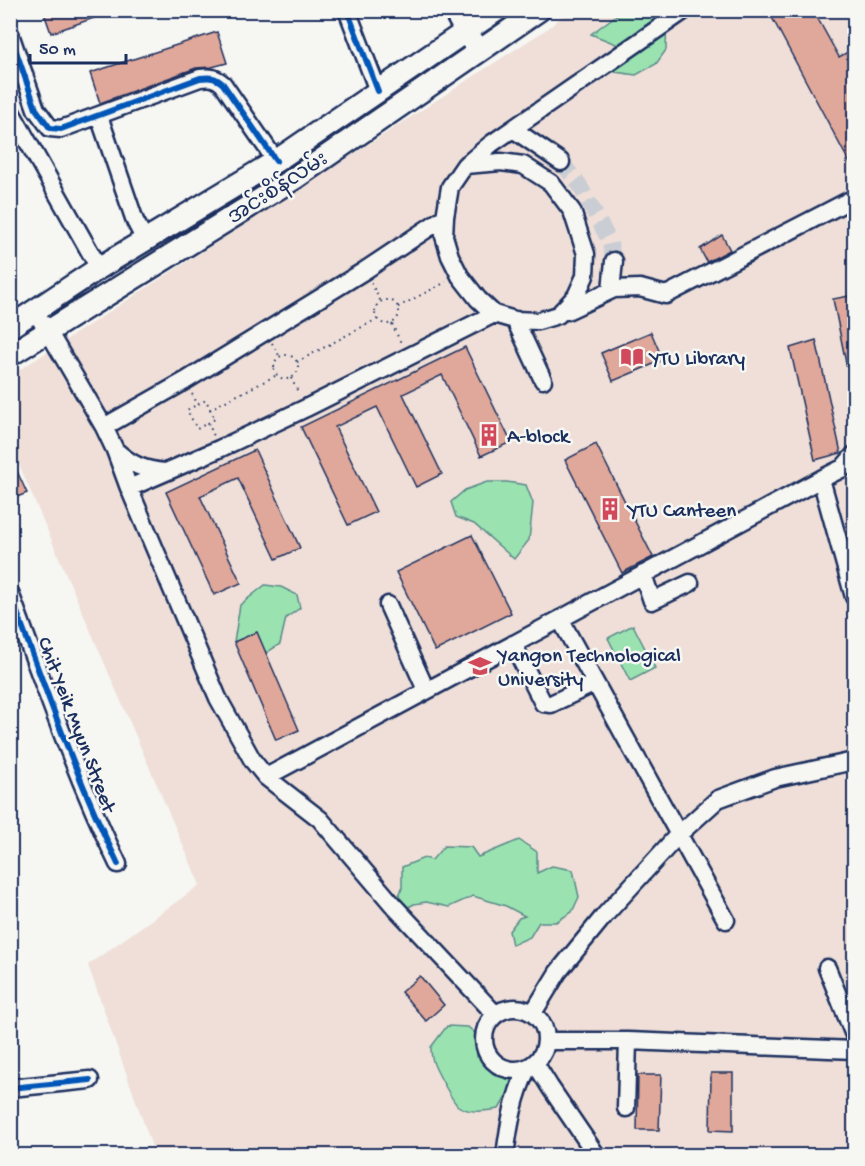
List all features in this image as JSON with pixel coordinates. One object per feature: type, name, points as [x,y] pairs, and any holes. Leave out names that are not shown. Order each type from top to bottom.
[{"type":"main road","points":[[454,10],[480,51]]},
{"type":"main road","name":"အင်းစိန်လမ်း","points":[[10,327],[99,268],[276,161],[497,10]]},
{"type":"main road","name":"အင်းစိန်လမ်း","points":[[10,355],[295,178],[539,10]]},
{"type":"street","points":[[347,10],[378,91]]},
{"type":"street","points":[[686,10],[491,144],[465,165],[450,187],[444,236],[450,256],[460,276],[478,299],[494,314],[515,320],[538,321],[558,315],[612,290],[640,288],[666,296],[855,198]]},
{"type":"street","points":[[10,34],[36,109],[50,128],[61,129],[200,78],[211,77],[223,84],[276,161]]},
{"type":"street","points":[[10,110],[99,268]]},
{"type":"street","points":[[99,116],[135,221],[146,240]]},
{"type":"street","points":[[513,129],[561,162]]},
{"type":"street","points":[[465,165],[501,162],[523,165],[551,183],[572,211],[586,254],[585,276],[576,296],[558,315]]},
{"type":"street","points":[[104,427],[185,381],[364,271],[445,217]]},
{"type":"street","points":[[612,290],[614,261]]},
{"type":"street","points":[[35,312],[104,427],[218,698],[253,761],[266,777],[320,819],[393,905],[495,1014]]},
{"type":"street","points":[[129,488],[306,408],[494,314]]},
{"type":"street","points":[[515,320],[543,380]]},
{"type":"street","points":[[115,450],[129,463],[148,471],[165,472]]},
{"type":"street","points":[[266,777],[843,468],[855,455]]},
{"type":"street","points":[[821,479],[855,597]]},
{"type":"street","points":[[643,574],[652,601],[690,584]]},
{"type":"street","name":"Chit Yeik Myun Street","points":[[10,593],[96,819],[118,864]]},
{"type":"street","points":[[388,605],[426,690]]},
{"type":"street","points":[[560,619],[726,920]]},
{"type":"street","points":[[513,644],[543,703],[551,704],[595,684]]},
{"type":"street","points":[[533,1013],[558,972],[604,916],[678,835],[718,799],[775,778],[855,760]]},
{"type":"street","points":[[827,968],[855,1035]]},
{"type":"street","points":[[505,1155],[508,1126],[520,1084],[532,1065],[541,1057],[546,1041],[544,1025],[533,1013],[518,1007],[495,1014],[489,1020],[483,1036],[486,1052],[491,1059],[504,1068],[512,1070],[520,1070],[532,1065]]},
{"type":"street","points":[[546,1041],[628,1041],[855,1050]]},
{"type":"street","points":[[626,1108],[628,1041]]},
{"type":"street","points":[[532,1065],[597,1155]]},
{"type":"street","points":[[10,1088],[90,1080]]},
{"type":"path","points":[[364,271],[381,302]]},
{"type":"path","points":[[398,307],[460,276]]},
{"type":"path","points":[[389,300],[396,303],[399,315],[392,324],[383,324],[375,316],[376,308],[381,302],[389,300]]},
{"type":"path","points":[[297,362],[377,319]]},
{"type":"path","points":[[392,324],[407,357]]},
{"type":"path","points":[[291,356],[297,362],[297,373],[291,378],[277,375],[274,367],[280,357],[291,356]]},
{"type":"path","points":[[210,409],[277,375]]},
{"type":"path","points":[[291,378],[306,408]]},
{"type":"path","points":[[206,400],[210,409],[215,419],[197,429],[187,410],[206,400]]},
{"type":"shaded area","name":"Yangon Technological University","points":[[568,11],[854,11],[854,1155],[155,1155],[88,965],[200,885],[11,446],[10,376],[550,27]]},
{"type":"green space","points":[[622,11],[691,11],[667,13],[666,50],[656,64],[636,75],[615,72],[616,44],[591,34]]},
{"type":"green space","points":[[487,482],[526,485],[533,503],[529,540],[514,559],[474,524],[456,517],[451,502],[465,490]]},
{"type":"green space","points":[[265,585],[281,587],[297,595],[300,608],[286,618],[280,644],[266,653],[234,642],[240,605]]},
{"type":"green space","points":[[633,625],[655,668],[630,681],[608,638]]},
{"type":"green space","points":[[519,840],[537,852],[537,873],[552,866],[573,870],[579,897],[572,912],[556,922],[539,922],[530,937],[512,945],[509,931],[519,918],[525,916],[506,906],[473,896],[449,907],[426,902],[414,904],[403,910],[396,903],[402,888],[402,867],[424,858],[432,860],[444,846],[471,847],[478,857]]},
{"type":"green space","points":[[447,1026],[468,1027],[477,1035],[477,1057],[499,1058],[511,1069],[510,1090],[499,1109],[479,1111],[463,1109],[452,1098],[437,1070],[431,1052],[431,1047]]},
{"type":"building","points":[[43,10],[111,10],[111,12],[51,33]]},
{"type":"building","points":[[768,10],[813,10],[839,57],[855,48],[855,173]]},
{"type":"building","points":[[217,32],[227,63],[196,68],[100,103],[90,73]]},
{"type":"building","points":[[722,235],[730,250],[707,262],[700,249]]},
{"type":"building","points":[[855,295],[855,382],[850,383],[833,299]]},
{"type":"building","name":"YTU Library","points":[[651,332],[663,360],[613,381],[601,353]]},
{"type":"building","points":[[816,340],[841,453],[815,460],[790,348]]},
{"type":"building","name":"A-block","points":[[465,347],[511,442],[481,456],[442,375],[403,394],[442,474],[416,487],[377,407],[335,427],[376,512],[348,525],[301,427]]},
{"type":"building","name":"YTU Canteen","points":[[596,444],[653,557],[622,573],[565,460]]},
{"type":"building","points":[[255,450],[300,548],[276,559],[238,478],[200,496],[241,583],[214,595],[166,492]]},
{"type":"building","points":[[10,456],[27,493],[10,500]]},
{"type":"building","points":[[472,535],[511,613],[435,651],[396,572]]},
{"type":"building","points":[[257,632],[299,730],[276,740],[234,642]]},
{"type":"building","points":[[420,976],[444,1005],[426,1021],[401,992]]},
{"type":"building","points":[[711,1073],[733,1073],[733,1131],[710,1130]]},
{"type":"building","points":[[638,1075],[661,1075],[659,1130],[637,1130]]},
{"type":"tunnel","points":[[561,162],[579,184],[609,240],[614,261]]},
{"type":"cycle path","points":[[347,10],[378,91]]},
{"type":"cycle path","points":[[10,34],[36,109],[50,128],[61,129],[200,78],[210,78],[223,84],[276,161]]},
{"type":"cycle path","points":[[10,593],[74,764],[118,864]]},
{"type":"cycle path","points":[[10,1088],[90,1080]]},
{"type":"place","name":"YTU Library","points":[[632,357]]},
{"type":"place","name":"A-block","points":[[489,435]]},
{"type":"place","name":"YTU Canteen","points":[[610,509]]},
{"type":"place","name":"Yangon Technological University","points":[[480,666]]}]
